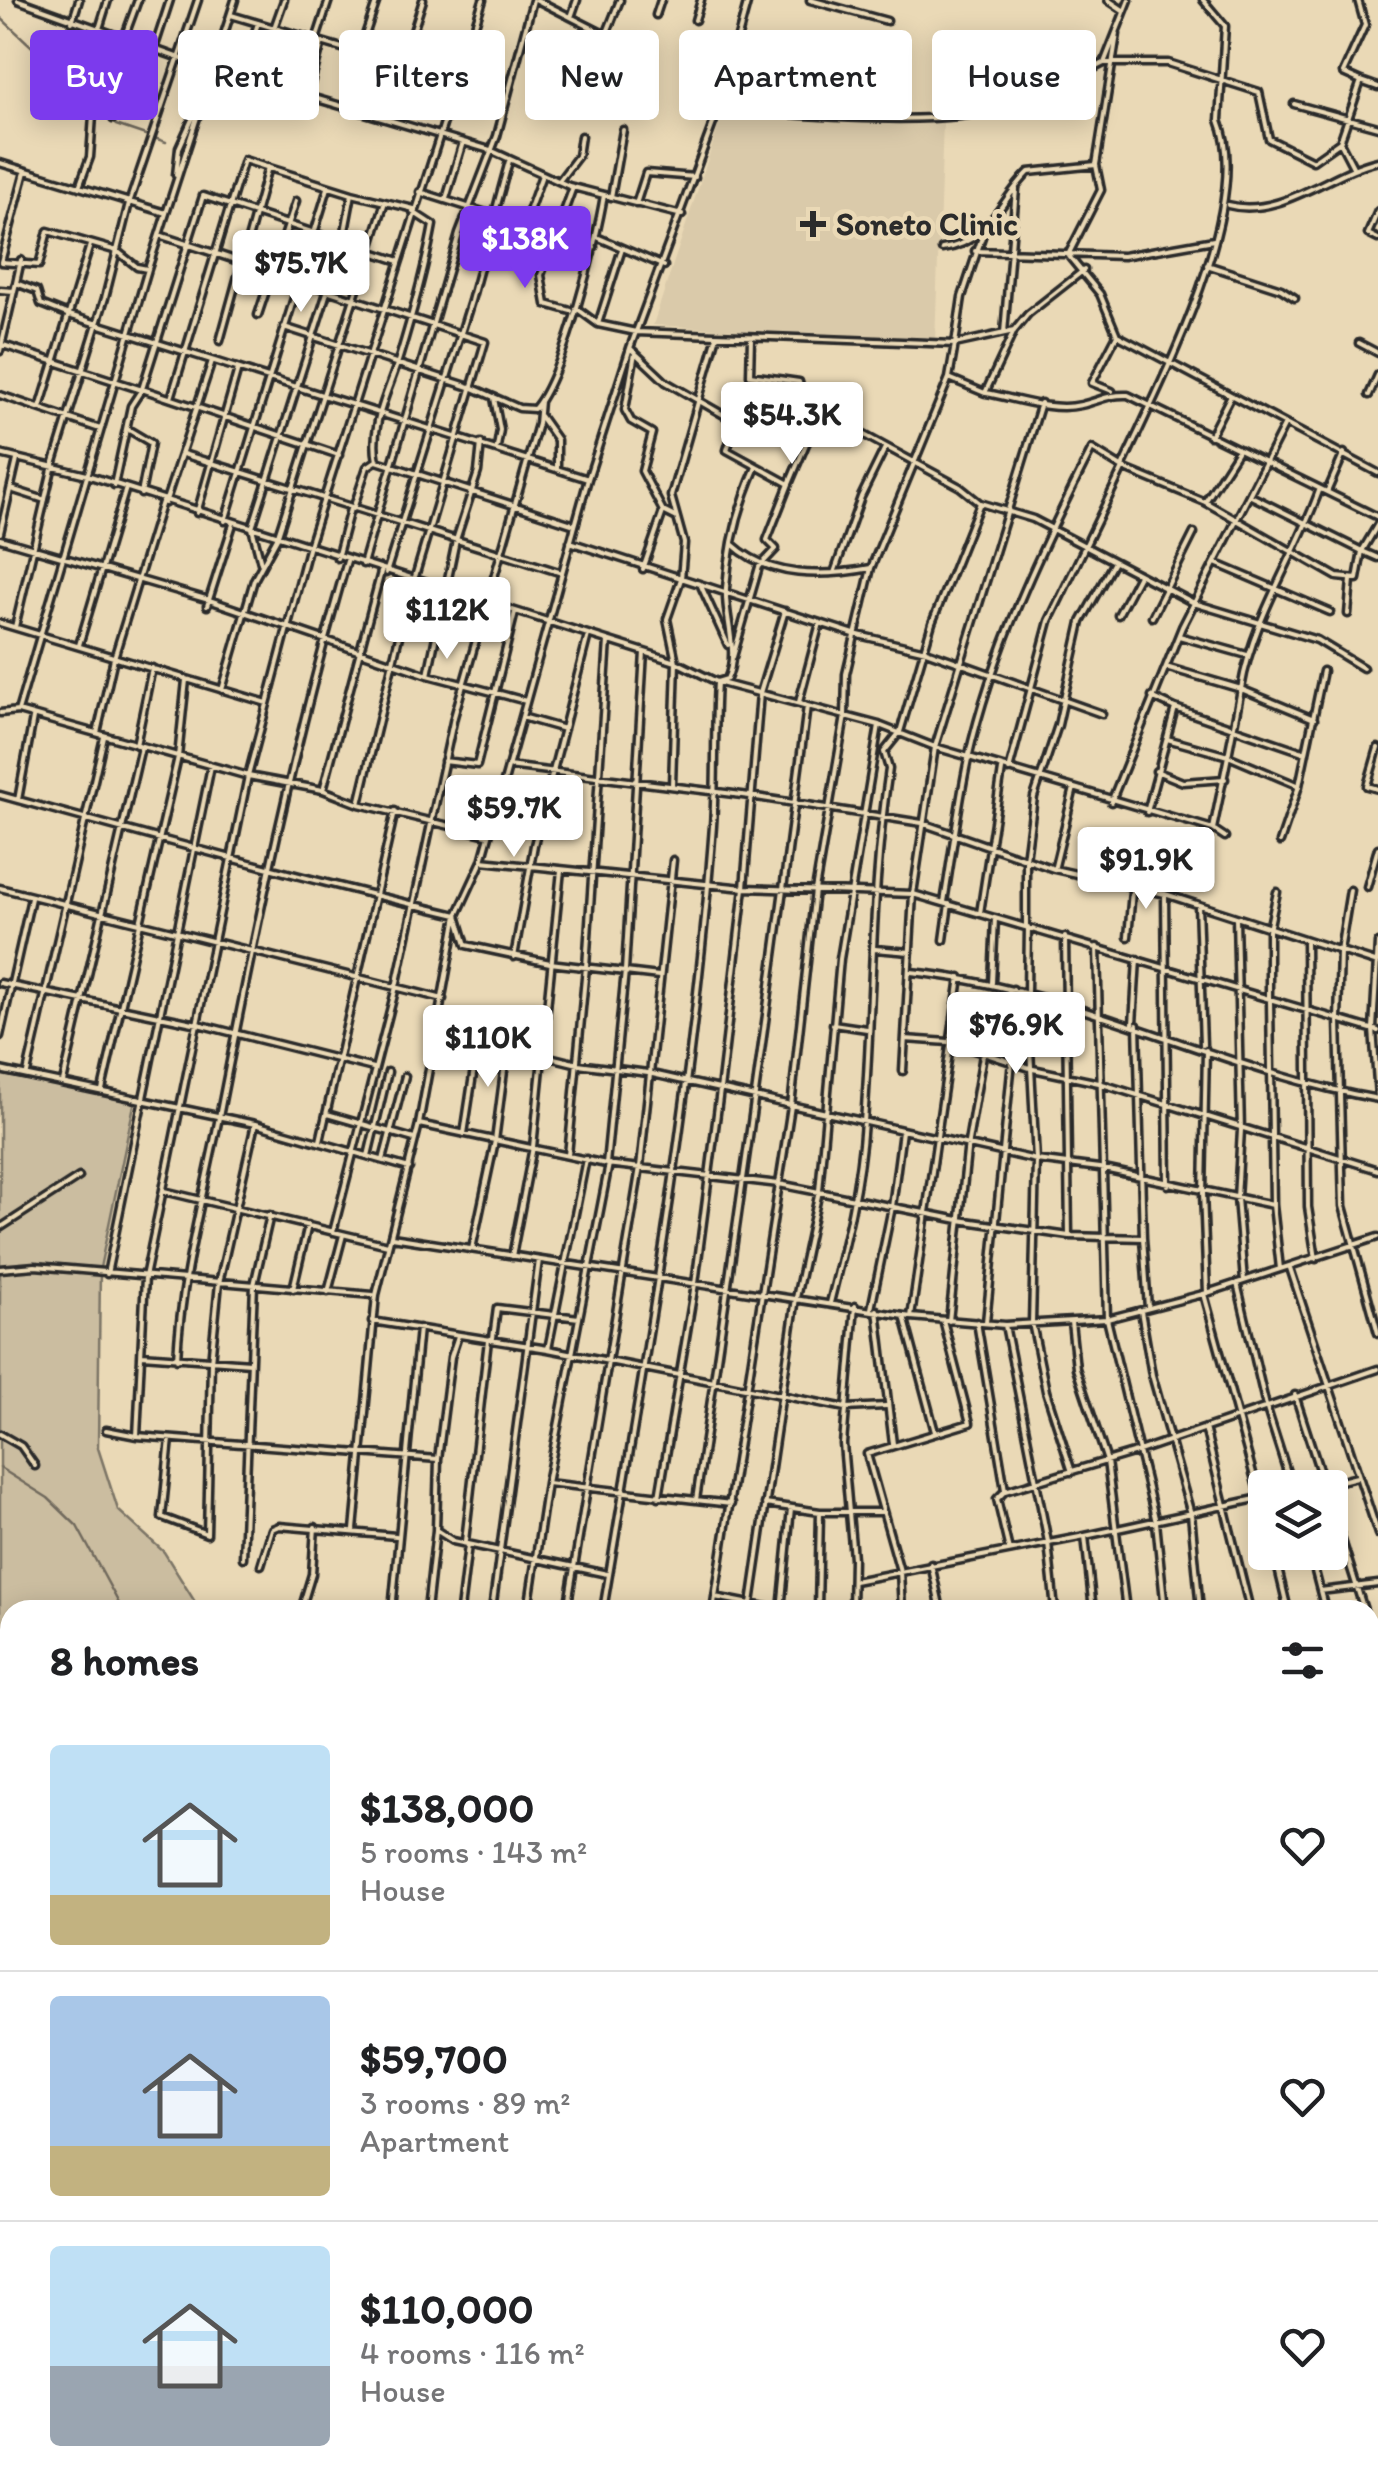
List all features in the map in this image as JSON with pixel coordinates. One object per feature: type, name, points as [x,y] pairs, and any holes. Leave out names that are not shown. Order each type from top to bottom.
[{"type":"street","points":[[18,0],[98,30],[108,0]]},
{"type":"street","points":[[45,10],[48,0]]},
{"type":"street","points":[[72,22],[79,0]]},
{"type":"street","points":[[127,30],[138,0]]},
{"type":"street","points":[[158,37],[170,0]]},
{"type":"street","points":[[188,30],[198,0]]},
{"type":"street","points":[[225,30],[235,0]]},
{"type":"street","points":[[274,28],[284,0]]},
{"type":"street","points":[[329,0],[319,41],[339,47]]},
{"type":"street","points":[[366,30],[377,0]]},
{"type":"street","points":[[413,30],[423,0]]},
{"type":"street","points":[[472,30],[482,0]]},
{"type":"street","points":[[362,566],[458,234],[472,206],[535,0],[606,35],[620,0]]},
{"type":"street","points":[[571,17],[577,0]]},
{"type":"street","points":[[656,15],[660,0]]},
{"type":"street","points":[[695,20],[701,0]]},
{"type":"street","points":[[740,30],[748,0]]},
{"type":"street","points":[[810,0],[887,21]]},
{"type":"street","points":[[1108,0],[1123,10]]},
{"type":"street","points":[[1068,255],[1101,190],[1096,164],[1118,29],[1129,0]]},
{"type":"street","points":[[1009,770],[1049,622],[1169,365],[1226,204],[1225,133],[1220,120],[1225,26],[1203,0]]},
{"type":"street","points":[[1358,0],[1365,25],[1343,73],[1378,87]]},
{"type":"street","points":[[230,15],[281,30]]},
{"type":"street","points":[[256,30],[258,23]]},
{"type":"street","points":[[1104,63],[1118,29]]},
{"type":"street","points":[[15,627],[67,416],[97,324],[129,203],[178,61]]},
{"type":"street","points":[[912,117],[940,118],[1002,110],[1040,96],[1104,63],[1168,62],[1223,84],[1260,92],[1269,139],[1313,161],[1340,142],[1361,81]]},
{"type":"street","points":[[1294,104],[1348,115],[1378,127]]},
{"type":"street","points":[[79,187],[90,157],[93,120]]},
{"type":"street","points":[[18,711],[148,269],[196,120]]},
{"type":"street","points":[[393,120],[490,150],[573,187],[682,215]]},
{"type":"street","points":[[137,1436],[145,1277],[248,776],[308,549],[444,120]]},
{"type":"street","points":[[354,1530],[376,1295],[419,1124],[457,916],[482,861],[575,524],[630,348],[664,266],[715,120]]},
{"type":"street","points":[[284,327],[473,388],[520,408],[534,408],[555,372],[597,237],[622,130]]},
{"type":"street","points":[[560,181],[578,156],[581,136]]},
{"type":"street","points":[[446,199],[463,142]]},
{"type":"street","points":[[1340,142],[1353,166]]},
{"type":"street","points":[[323,790],[360,651],[418,477],[509,159]]},
{"type":"street","points":[[171,398],[244,160],[413,211],[433,225],[411,318],[380,411],[374,444],[377,461]]},
{"type":"street","points":[[1226,204],[1247,207],[1278,201],[1338,178],[1353,166],[1378,161]]},
{"type":"street","points":[[0,163],[166,215]]},
{"type":"street","points":[[714,1600],[780,1184],[815,890],[845,716],[846,674],[871,568],[949,378],[976,251],[986,228],[1016,184],[1040,168],[1096,164]]},
{"type":"street","points":[[220,341],[268,168]]},
{"type":"street","points":[[25,172],[0,261],[20,260],[39,265],[48,231],[117,251],[136,267],[148,269]]},
{"type":"street","points":[[525,222],[543,173]]},
{"type":"street","points":[[636,204],[646,173],[695,176]]},
{"type":"street","points":[[1004,334],[1016,184]]},
{"type":"street","points":[[573,187],[541,275],[544,298],[548,306],[573,309],[598,324],[636,332],[955,344],[1014,331]]},
{"type":"street","points":[[225,521],[328,188]]},
{"type":"street","points":[[420,192],[525,222],[594,247]]},
{"type":"street","points":[[261,564],[252,528],[343,242],[352,194]]},
{"type":"street","points":[[114,485],[129,430],[131,406],[142,389],[203,196],[399,261]]},
{"type":"street","points":[[258,316],[296,201]]},
{"type":"street","points":[[222,690],[261,564],[277,538],[310,443],[384,205]]},
{"type":"street","points":[[1378,211],[1368,234],[1378,239]]},
{"type":"street","points":[[942,249],[970,241],[986,228]]},
{"type":"street","points":[[159,235],[433,326],[462,331],[485,342],[413,582],[359,804]]},
{"type":"street","points":[[597,237],[664,266]]},
{"type":"street","points":[[976,251],[1123,256],[1216,240]]},
{"type":"street","points":[[40,408],[91,244]]},
{"type":"street","points":[[598,324],[622,249]]},
{"type":"street","points":[[1068,255],[1100,294],[1117,335],[1378,473]]},
{"type":"street","points":[[0,352],[20,260]]},
{"type":"street","points":[[1206,264],[1281,289],[1295,298]]},
{"type":"street","points":[[985,392],[1014,331],[1028,314],[1084,270]]},
{"type":"street","points":[[16,283],[37,290],[41,304],[70,315],[325,392],[588,479]]},
{"type":"street","points":[[0,290],[14,291]]},
{"type":"street","points":[[944,940],[968,757],[992,675],[1050,528],[1092,449],[1123,467],[1205,502],[1290,554],[1351,580],[1357,579],[1362,551],[1378,521],[1150,406],[1092,383],[1117,335]]},
{"type":"street","points":[[672,786],[676,662],[667,620],[681,579],[684,542],[674,518],[671,496],[677,464],[717,336]]},
{"type":"street","points":[[751,338],[750,375],[798,382],[803,400],[980,503],[1050,528],[1196,604]]},
{"type":"street","points":[[1359,343],[1378,353]]},
{"type":"street","points":[[1,344],[339,455]]},
{"type":"street","points":[[630,348],[666,382],[736,422],[727,450],[789,484]]},
{"type":"street","points":[[635,353],[624,410],[631,421],[652,433],[642,471],[663,511],[674,518]]},
{"type":"street","points":[[96,735],[114,658],[212,359]]},
{"type":"street","points":[[197,513],[239,367]]},
{"type":"street","points":[[1369,395],[1378,375]]},
{"type":"street","points":[[949,378],[985,392],[1042,404],[1082,405],[1100,396],[1119,394]]},
{"type":"street","points":[[0,395],[101,430]]},
{"type":"street","points":[[494,396],[500,430],[498,447]]},
{"type":"street","points":[[1210,436],[1230,397]]},
{"type":"street","points":[[333,1232],[396,987],[429,820],[485,604],[540,416],[540,401]]},
{"type":"street","points":[[903,1071],[913,894],[935,747],[1042,404]]},
{"type":"street","points":[[717,682],[727,679],[760,566],[776,549],[767,540],[820,411]]},
{"type":"street","points":[[540,416],[556,440],[558,469]]},
{"type":"street","points":[[1111,802],[1179,636],[1285,424]]},
{"type":"street","points":[[129,430],[151,443],[141,494]]},
{"type":"street","points":[[428,675],[444,591],[481,443]]},
{"type":"street","points":[[834,573],[860,498],[885,447]]},
{"type":"street","points":[[1205,502],[1238,451]]},
{"type":"street","points":[[1327,492],[1344,453]]},
{"type":"street","points":[[0,454],[53,465],[308,549],[676,662],[717,682],[879,725],[935,747],[1111,802],[1214,829],[1225,837]]},
{"type":"street","points":[[183,454],[293,487],[324,502],[562,573]]},
{"type":"street","points":[[17,460],[0,536],[428,675],[526,701]]},
{"type":"street","points":[[377,461],[443,486],[575,524]]},
{"type":"street","points":[[337,558],[367,467],[377,461]]},
{"type":"street","points":[[730,649],[726,591],[736,513],[756,467]]},
{"type":"street","points":[[79,646],[126,488]]},
{"type":"street","points":[[10,489],[45,500]]},
{"type":"street","points":[[1214,829],[1246,655],[1319,490]]},
{"type":"street","points":[[1248,495],[1378,558]]},
{"type":"street","points":[[830,1303],[855,1200],[864,1122],[877,889],[890,770],[884,752],[900,732],[950,574],[980,503]]},
{"type":"street","points":[[643,568],[663,511]]},
{"type":"street","points":[[208,603],[233,524]]},
{"type":"street","points":[[1152,617],[1194,532]]},
{"type":"street","points":[[570,542],[854,634],[926,651],[1102,714]]},
{"type":"street","points":[[732,544],[760,566],[829,576],[871,568]]},
{"type":"street","points":[[1084,546],[1196,604],[1318,640],[1363,668]]},
{"type":"street","points":[[177,1359],[184,1282],[234,1035],[288,787],[347,561]]},
{"type":"street","points":[[1072,1472],[1046,1392],[1032,1323],[1036,1160],[1027,993],[1026,859],[1040,779],[1064,700],[1081,622],[1114,562]]},
{"type":"street","points":[[1214,563],[1330,612]]},
{"type":"street","points":[[1118,615],[1139,574]]},
{"type":"street","points":[[1348,614],[1351,580]]},
{"type":"street","points":[[701,586],[734,657]]},
{"type":"street","points":[[659,1497],[694,1284],[720,1090],[744,888],[760,694],[785,611]]},
{"type":"street","points":[[444,761],[477,766],[515,612]]},
{"type":"street","points":[[0,623],[267,703]]},
{"type":"street","points":[[807,706],[800,702],[820,623]]},
{"type":"street","points":[[514,956],[530,867],[588,635]]},
{"type":"street","points":[[1179,636],[1246,655]]},
{"type":"street","points":[[568,1155],[594,874],[608,641]]},
{"type":"street","points":[[530,1600],[547,1483],[607,1164],[640,781],[644,652]]},
{"type":"street","points":[[1168,667],[1241,689],[1314,718]]},
{"type":"street","points":[[63,1082],[121,830],[152,668]]},
{"type":"street","points":[[1280,842],[1300,786],[1323,671]]},
{"type":"street","points":[[102,1090],[178,757],[186,680]]},
{"type":"street","points":[[605,1600],[646,1368],[674,1171],[713,821],[717,682]]},
{"type":"street","points":[[1152,698],[1306,753]]},
{"type":"street","points":[[696,1500],[729,1289],[807,706]]},
{"type":"street","points":[[1147,812],[1176,708]]},
{"type":"street","points":[[2,710],[18,711],[288,787],[323,790],[359,804],[488,835]]},
{"type":"street","points":[[522,717],[564,729]]},
{"type":"street","points":[[18,800],[34,718]]},
{"type":"street","points":[[751,1600],[796,1298],[818,1191],[828,1114],[833,1024],[862,815],[879,725]]},
{"type":"street","points":[[27,1075],[104,737]]},
{"type":"street","points":[[1167,739],[1228,756],[1300,786]]},
{"type":"street","points":[[1378,748],[1367,786],[1378,789]]},
{"type":"street","points":[[107,1274],[211,766]]},
{"type":"street","points":[[508,766],[711,790],[922,823],[956,831],[1054,868],[1165,894],[1376,962]]},
{"type":"street","points":[[980,913],[1002,768]]},
{"type":"street","points":[[1156,770],[1183,782],[1225,778]]},
{"type":"street","points":[[1054,868],[1074,788]]},
{"type":"street","points":[[0,795],[194,851],[457,916]]},
{"type":"street","points":[[320,1141],[395,811]]},
{"type":"street","points":[[1128,937],[1136,845]]},
{"type":"street","points":[[1367,887],[1378,848]]},
{"type":"street","points":[[568,1600],[640,1168],[673,860]]},
{"type":"street","points":[[482,861],[744,888],[851,894],[877,889],[913,894],[1375,1030]]},
{"type":"street","points":[[512,1256],[532,1147],[561,870]]},
{"type":"street","points":[[0,888],[254,952],[290,957],[443,999]]},
{"type":"street","points":[[1350,890],[1340,951],[1338,1020],[1343,1206],[1350,1246],[1378,1333]]},
{"type":"street","points":[[1276,892],[1269,930],[1269,1000],[1273,1205],[1280,1269]]},
{"type":"street","points":[[1165,894],[1168,1185]]},
{"type":"street","points":[[0,1036],[32,898]]},
{"type":"street","points":[[1198,905],[1205,1049],[1206,1294],[1236,1417],[1254,1470]]},
{"type":"street","points":[[457,916],[466,944],[550,963],[659,976]]},
{"type":"street","points":[[992,985],[996,918]]},
{"type":"street","points":[[1236,918],[1241,1130],[1236,1198],[1244,1281]]},
{"type":"street","points":[[1065,936],[1069,1236]]},
{"type":"street","points":[[1306,940],[1308,1207],[1316,1259]]},
{"type":"street","points":[[909,972],[960,977],[1013,989],[1135,1024],[1271,1071],[1378,1097],[1378,944]]},
{"type":"street","points":[[1097,946],[1101,1017],[1099,1168],[1106,1318],[1156,1522],[1163,1600]]},
{"type":"street","points":[[874,950],[910,952]]},
{"type":"street","points":[[1137,958],[1138,1178],[1148,1308]]},
{"type":"street","points":[[911,1317],[960,977]]},
{"type":"street","points":[[0,984],[198,1024],[373,1068]]},
{"type":"street","points":[[901,1600],[900,1571],[867,1454],[970,1423],[946,1321],[968,1142],[994,1004],[1013,989]]},
{"type":"street","points":[[833,1024],[867,1028]]},
{"type":"street","points":[[436,1029],[578,1064],[648,1074],[1002,1149],[1036,1160],[1099,1168],[1273,1205]]},
{"type":"street","points":[[904,1040],[949,1042],[1033,1069],[1099,1082],[1241,1130],[1378,1170]]},
{"type":"street","points":[[464,1134],[478,1042]]},
{"type":"street","points":[[472,1250],[495,1141],[507,1048]]},
{"type":"street","points":[[986,1322],[1012,1061]]},
{"type":"street","points":[[0,1070],[254,1124],[408,1168]]},
{"type":"street","points":[[368,1156],[388,1072]]},
{"type":"street","points":[[384,1160],[405,1076]]},
{"type":"street","points":[[327,1114],[415,1139]]},
{"type":"street","points":[[170,1439],[162,1517],[207,1534],[211,1362],[219,1283],[254,1124]]},
{"type":"street","points":[[419,1124],[607,1164],[780,1184],[959,1220],[1069,1236],[1143,1238]]},
{"type":"street","points":[[893,1444],[874,1309],[902,1130]]},
{"type":"street","points":[[548,1349],[586,1159]]},
{"type":"street","points":[[0,1228],[79,1177]]},
{"type":"street","points":[[162,1190],[388,1246]]},
{"type":"street","points":[[243,1558],[254,1285],[270,1215]]},
{"type":"street","points":[[293,1288],[308,1224]]},
{"type":"street","points":[[328,1292],[344,1235]]},
{"type":"street","points":[[390,1236],[904,1316],[1005,1325],[1071,1322],[1141,1310],[1206,1294],[1378,1237]]},
{"type":"street","points":[[493,1600],[539,1260]]},
{"type":"street","points":[[0,1269],[34,1266],[184,1282],[376,1295]]},
{"type":"street","points":[[1290,1267],[1325,1384],[1378,1534]]},
{"type":"street","points":[[1237,1283],[1266,1406],[1286,1470]]},
{"type":"street","points":[[853,1600],[843,1444],[854,1306]]},
{"type":"street","points":[[488,1340],[493,1338],[496,1308],[578,1318]]},
{"type":"street","points":[[1141,1310],[1152,1375],[1191,1514],[1199,1600]]},
{"type":"street","points":[[904,1316],[936,1434]]},
{"type":"street","points":[[372,1321],[572,1353],[869,1410],[886,1406]]},
{"type":"street","points":[[977,1322],[1006,1492]]},
{"type":"street","points":[[1071,1322],[1076,1368],[1107,1461],[1119,1528],[1125,1600]]},
{"type":"street","points":[[1005,1325],[1048,1542],[1055,1600]]},
{"type":"street","points":[[393,1600],[419,1328]]},
{"type":"street","points":[[428,1600],[438,1459],[451,1356],[458,1336]]},
{"type":"street","points":[[461,1600],[488,1340]]},
{"type":"street","points":[[142,1356],[250,1363]]},
{"type":"street","points":[[1009,1550],[996,1499],[1006,1492],[1378,1369]]},
{"type":"street","points":[[1295,1395],[1320,1470]]},
{"type":"street","points":[[1205,1428],[1247,1600]]},
{"type":"street","points":[[106,1430],[170,1439],[438,1459]]},
{"type":"street","points":[[0,1434],[21,1446],[35,1466]]},
{"type":"street","points":[[1348,1480],[1358,1477]]},
{"type":"street","points":[[547,1483],[732,1504]]},
{"type":"street","points":[[854,1581],[1248,1501]]},
{"type":"street","points":[[765,1504],[820,1512],[882,1512]]},
{"type":"street","points":[[782,1600],[792,1508]]},
{"type":"street","points":[[818,1600],[820,1512]]},
{"type":"street","points":[[261,1564],[272,1529],[315,1527],[396,1536]]},
{"type":"street","points":[[304,1600],[312,1574],[315,1527]]},
{"type":"street","points":[[436,1530],[442,1537],[466,1544],[609,1574]]},
{"type":"street","points":[[1085,1536],[1092,1600]]},
{"type":"street","points":[[1348,1559],[1361,1600]]},
{"type":"street","points":[[931,1564],[940,1600]]},
{"type":"street","points":[[1278,1570],[1286,1600]]},
{"type":"street","points":[[1315,1570],[1322,1600]]},
{"type":"street","points":[[1320,1591],[1378,1584]]},
{"type":"street","points":[[714,1597],[725,1600]]},
{"type":"shaded area","name":"Soneto Clinic","points":[[721,120],[943,123],[935,342],[653,325]]},
{"type":"shaded area","points":[[0,1074],[135,1100],[100,1268],[98,1448],[118,1510],[164,1552],[194,1600],[0,1600]]},
{"type":"waterway","points":[[0,17],[116,125],[166,142]]},
{"type":"waterway","points":[[0,1468],[48,1498],[77,1526],[117,1600]]},
{"type":"place","name":"Soneto Clinic","points":[[813,224]]}]
